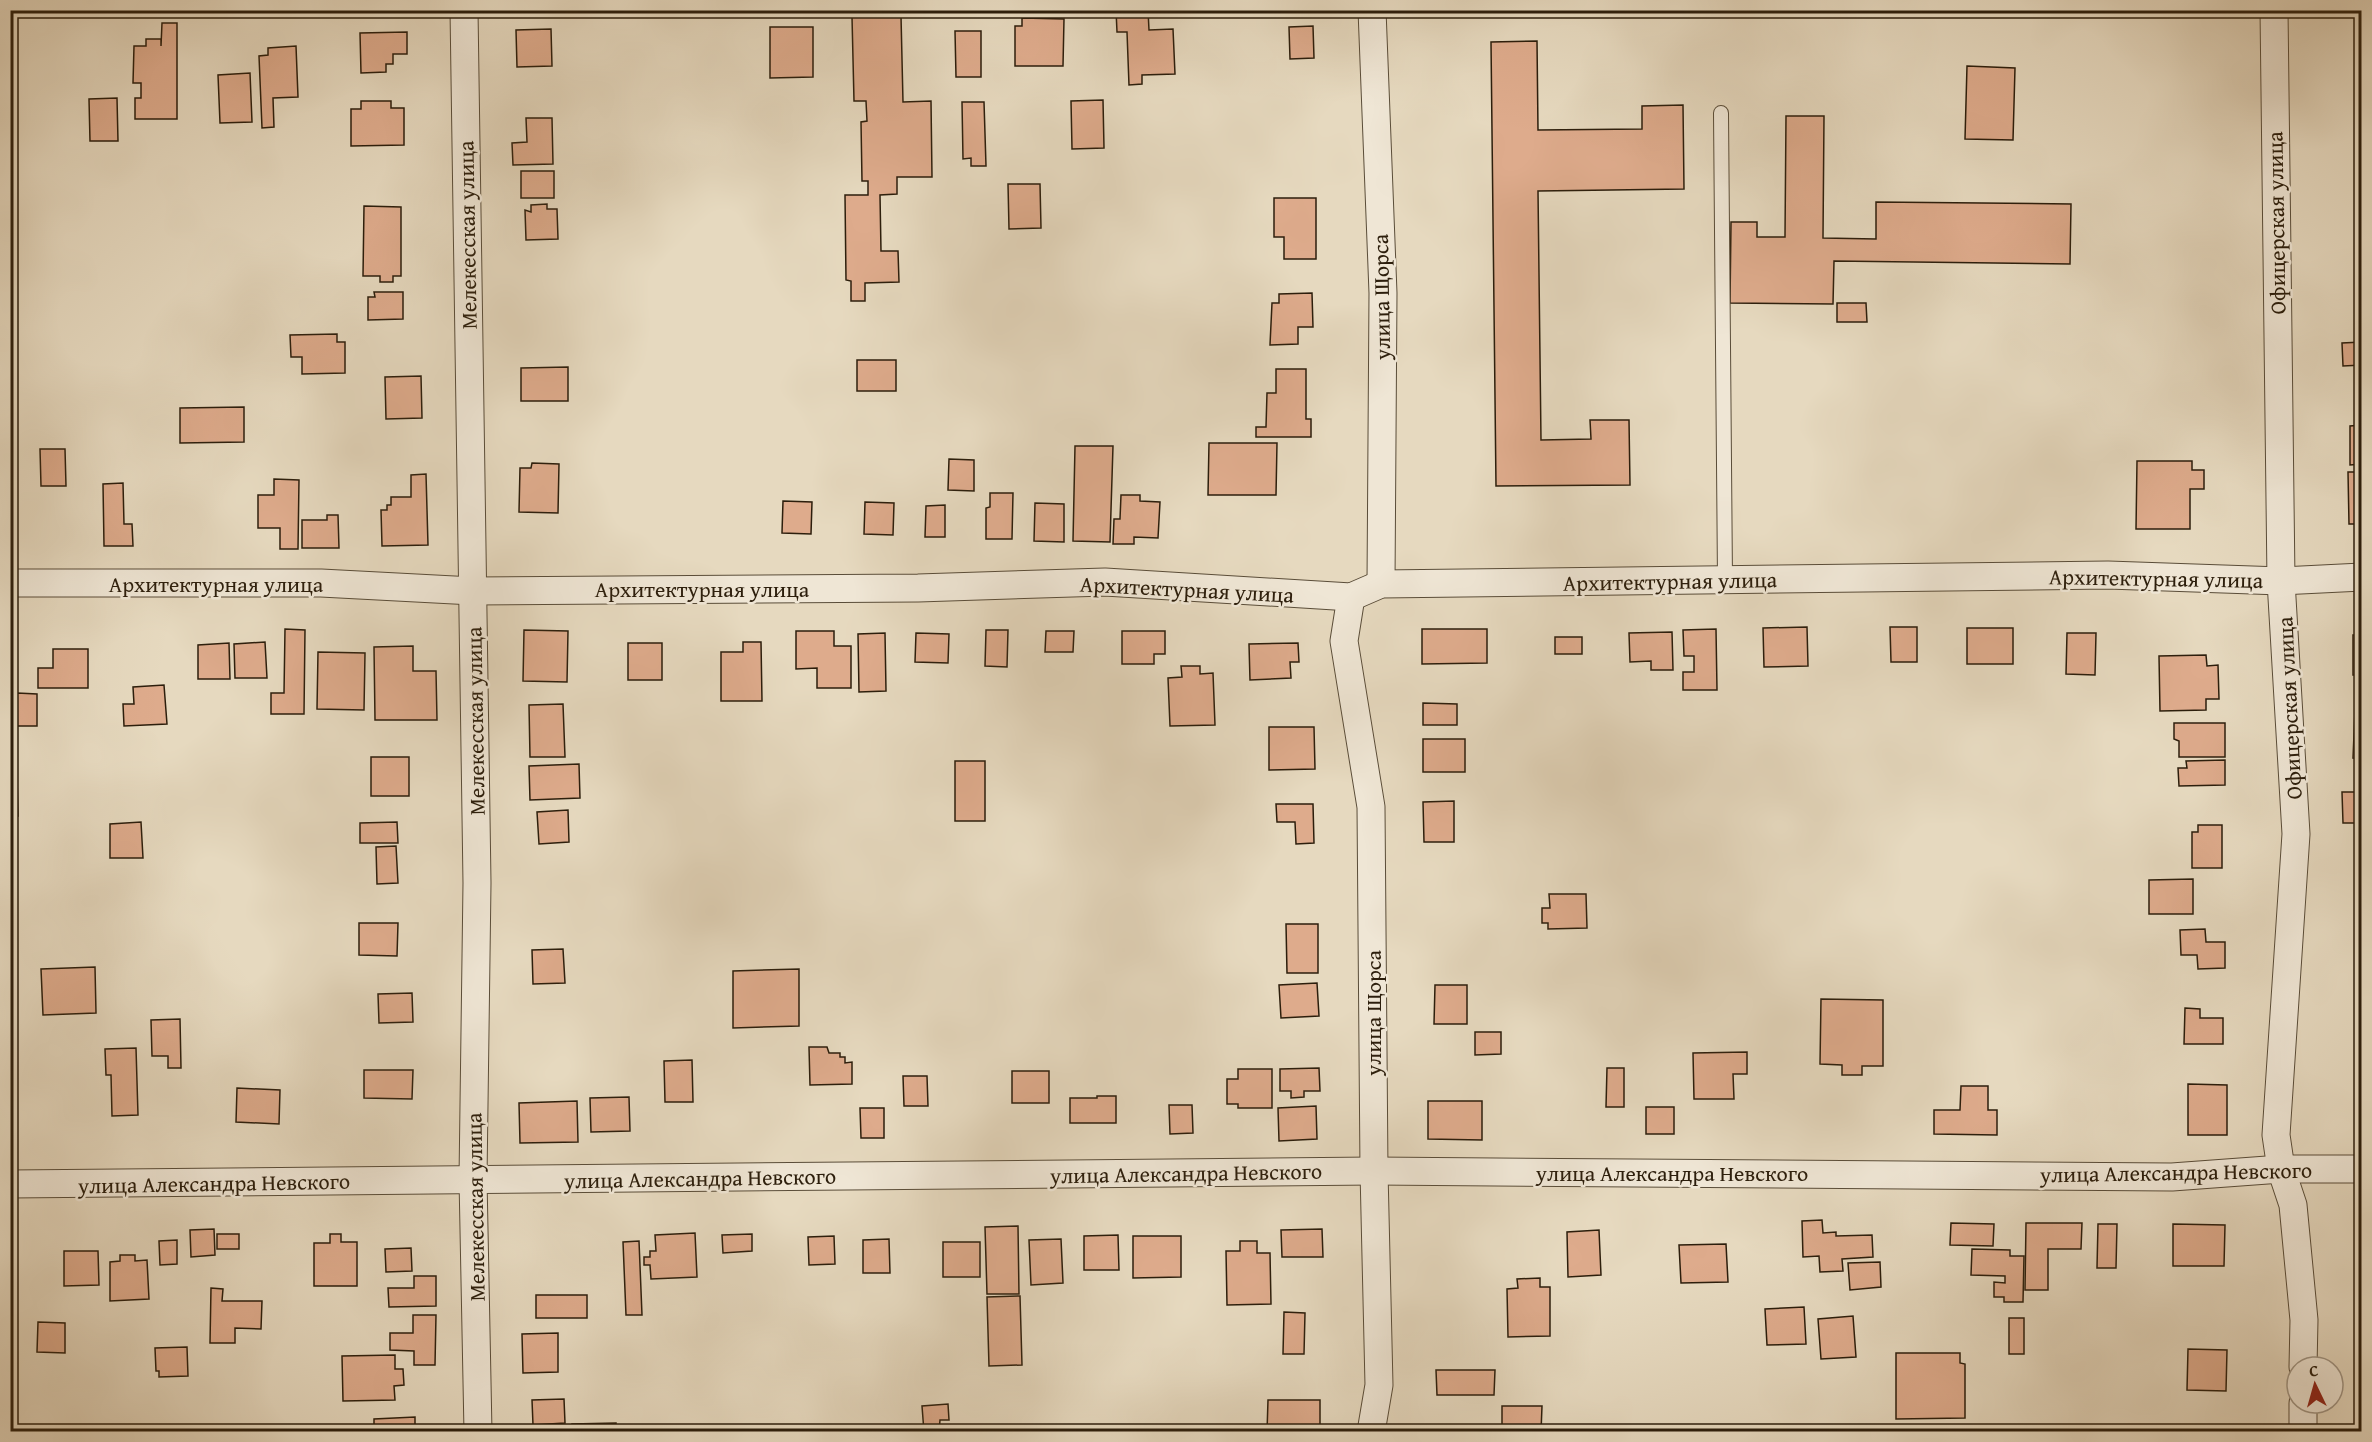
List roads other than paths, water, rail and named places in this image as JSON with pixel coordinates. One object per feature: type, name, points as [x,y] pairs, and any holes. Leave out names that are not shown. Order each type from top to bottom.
[{"type":"street","name":"Мелекесская улица","points":[[464,10],[477,883],[472,1179],[478,1431]]},
{"type":"street","name":"улица Щорса","points":[[1372,10],[1383,293],[1381,584]]},
{"type":"street","name":"Офицерская улица","points":[[2274,10],[2281,581],[2296,834],[2276,1135],[2281,1169],[2293,1205],[2304,1320],[2304,1355]]},
{"type":"street","name":"Архитектурная улица","points":[[10,584],[321,584],[473,591],[918,588],[1105,582],[1351,597],[1381,584],[2108,575],[2281,581],[2361,577]]},
{"type":"street","name":"улица Щорса","points":[[1351,597],[1344,641],[1371,807],[1374,1171],[1379,1384],[1371,1431]]},
{"type":"street","name":"улица Александра Невского","points":[[10,1184],[1374,1171],[2172,1177],[2281,1169],[2361,1169]]},
{"type":"street","points":[[2303,1415],[2303,1431]]},
{"type":"lane","points":[[1721,113],[1725,580]]}]
